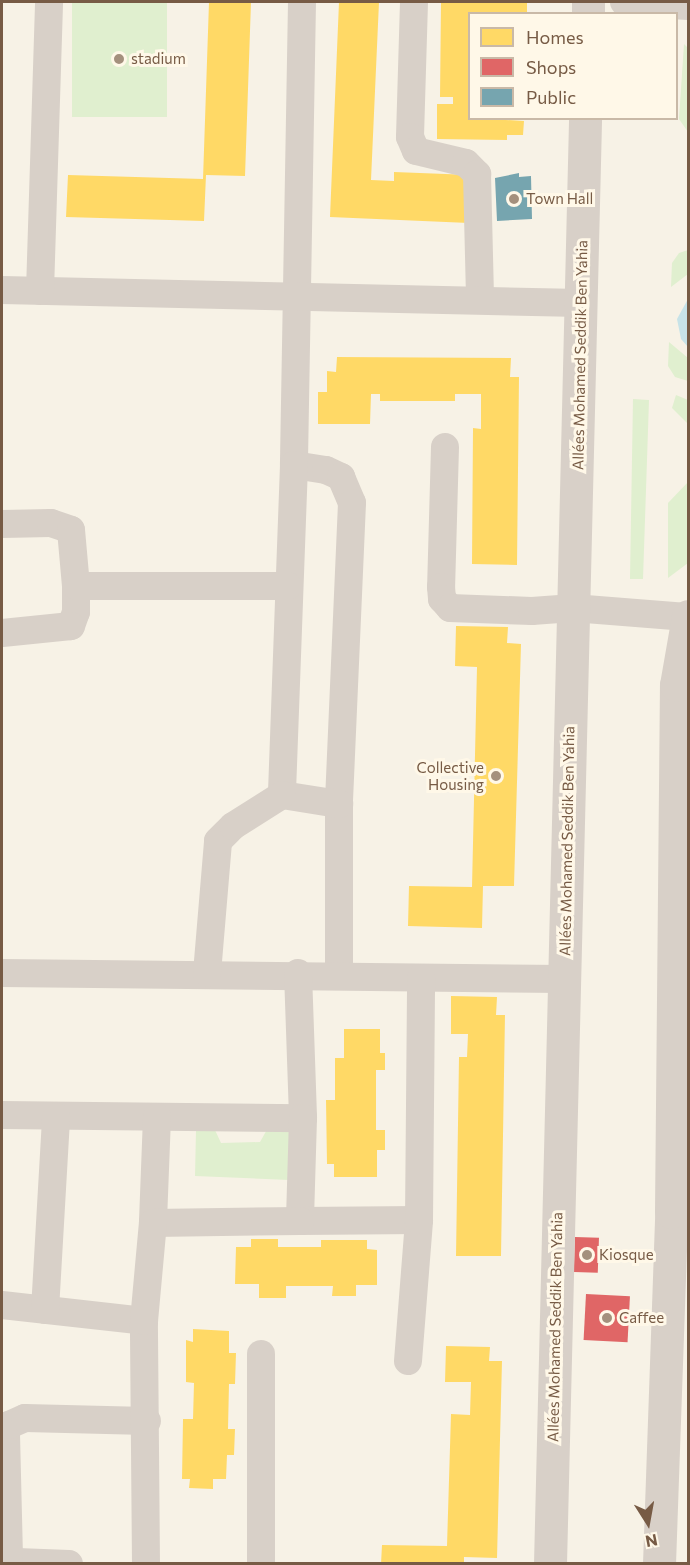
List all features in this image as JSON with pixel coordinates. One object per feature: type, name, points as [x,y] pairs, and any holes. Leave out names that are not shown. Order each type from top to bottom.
[{"type":"street","points":[[40,291],[49,2]]},
{"type":"street","points":[[282,795],[294,465],[302,2]]},
{"type":"street","points":[[414,2],[410,137],[416,151],[466,162],[477,174],[480,300]]},
{"type":"street","points":[[624,2],[688,6]]},
{"type":"street","name":"Allées Mohamed Seddik Ben Yahia","points":[[550,1563],[585,120]]},
{"type":"street","points":[[2,290],[581,303]]},
{"type":"street","points":[[445,447],[441,587],[445,604],[450,608],[517,611],[573,608],[688,616],[676,685],[680,1214],[659,1563]]},
{"type":"street","points":[[294,465],[326,470],[341,477],[352,503],[339,804],[339,974]]},
{"type":"street","points":[[2,524],[51,523],[71,530],[76,586],[76,612],[71,626],[2,633]]},
{"type":"street","points":[[76,586],[288,586]]},
{"type":"street","points":[[207,973],[218,841],[233,826],[282,795],[339,804]]},
{"type":"street","points":[[2,973],[298,973],[421,978],[564,979]]},
{"type":"street","points":[[298,973],[303,1118],[300,1221]]},
{"type":"street","points":[[408,1361],[418,1220],[421,978]]},
{"type":"street","points":[[2,1115],[303,1118]]},
{"type":"street","points":[[45,1310],[56,1117]]},
{"type":"street","points":[[146,1563],[147,1421],[144,1321],[153,1223],[157,1117]]},
{"type":"street","points":[[153,1223],[418,1220]]},
{"type":"street","points":[[2,1305],[144,1321]]},
{"type":"street","points":[[261,1354],[261,1563]]},
{"type":"street","points":[[69,1563],[17,1562],[9,1557],[5,1548],[6,1431],[9,1425],[25,1418],[147,1421]]},
{"type":"green space","name":"stadium","points":[[72,2],[167,2],[167,117],[72,117]]},
{"type":"green space","points":[[684,44],[688,48],[688,132],[679,119]]},
{"type":"green space","points":[[688,250],[688,274],[671,287],[672,263],[679,253]]},
{"type":"green space","points":[[669,342],[688,358],[688,381],[675,377],[668,366]]},
{"type":"green space","points":[[676,395],[688,400],[688,424],[672,408]]},
{"type":"green space","points":[[633,399],[649,400],[643,579],[630,579]]},
{"type":"green space","points":[[688,482],[688,563],[668,578],[668,503]]},
{"type":"green space","points":[[269,1126],[291,1127],[289,1180],[195,1176],[196,1130],[215,1130],[221,1143],[260,1142]]},
{"type":"water","points":[[688,299],[688,347],[681,339],[677,319]]},
{"type":"building: Homes","points":[[209,2],[251,2],[245,176],[206,175],[204,221],[66,217],[68,175],[203,179]]},
{"type":"building: Homes","points":[[339,2],[379,2],[371,180],[394,181],[394,172],[471,175],[469,223],[330,217]]},
{"type":"building: Homes","points":[[441,2],[527,2],[527,12],[468,12],[468,120],[524,121],[523,135],[507,135],[507,140],[437,139],[437,104],[453,104],[453,97],[440,97]]},
{"type":"building: Homes","points":[[337,357],[511,358],[510,377],[519,377],[517,565],[472,564],[473,428],[481,429],[481,394],[455,394],[455,401],[380,401],[380,394],[371,394],[370,424],[318,424],[318,392],[327,392],[327,371],[336,372]]},
{"type":"building: Homes","name":"Collective Housing","points":[[456,626],[508,627],[507,643],[521,644],[514,886],[483,886],[482,928],[408,926],[409,886],[472,887],[477,667],[455,666]]},
{"type":"building: Homes","points":[[451,996],[497,997],[496,1015],[505,1015],[501,1256],[456,1256],[459,1057],[467,1057],[468,1034],[451,1034]]},
{"type":"building: Homes","points":[[344,1029],[380,1029],[380,1053],[385,1053],[385,1070],[376,1070],[376,1130],[385,1130],[385,1150],[377,1150],[377,1177],[334,1177],[334,1164],[327,1164],[326,1100],[335,1100],[335,1058],[344,1058]]},
{"type":"building: Homes","points":[[251,1239],[278,1239],[278,1247],[321,1247],[321,1240],[367,1240],[367,1249],[377,1250],[377,1285],[356,1285],[356,1296],[332,1296],[333,1286],[286,1286],[286,1298],[259,1298],[259,1284],[235,1284],[236,1247],[251,1247]]},
{"type":"building: Homes","points":[[193,1329],[229,1331],[229,1353],[236,1353],[235,1384],[229,1384],[228,1429],[235,1429],[234,1455],[227,1455],[226,1479],[213,1479],[213,1489],[189,1488],[190,1479],[182,1479],[183,1419],[193,1419],[194,1383],[186,1382],[186,1340],[193,1342]]},
{"type":"building: Homes","points":[[446,1346],[490,1347],[489,1361],[502,1361],[497,1558],[464,1557],[464,1564],[381,1564],[382,1545],[447,1546],[451,1414],[470,1415],[471,1382],[445,1382]]},
{"type":"building: Shops","name":"Kiosque","points":[[575,1237],[599,1238],[598,1273],[574,1272]]},
{"type":"building: Shops","name":"Caffee","points":[[586,1294],[630,1296],[628,1342],[584,1340]]},
{"type":"building: Public","name":"Town Hall","points":[[519,173],[519,177],[531,176],[532,219],[497,221],[495,178]]},
{"type":"place","name":"stadium","points":[[119,59]]},
{"type":"place","name":"Town Hall","points":[[514,199]]},
{"type":"place","name":"Collective Housing","points":[[496,776]]},
{"type":"place","name":"Kiosque","points":[[587,1255]]},
{"type":"place","name":"Caffee","points":[[607,1318]]}]
